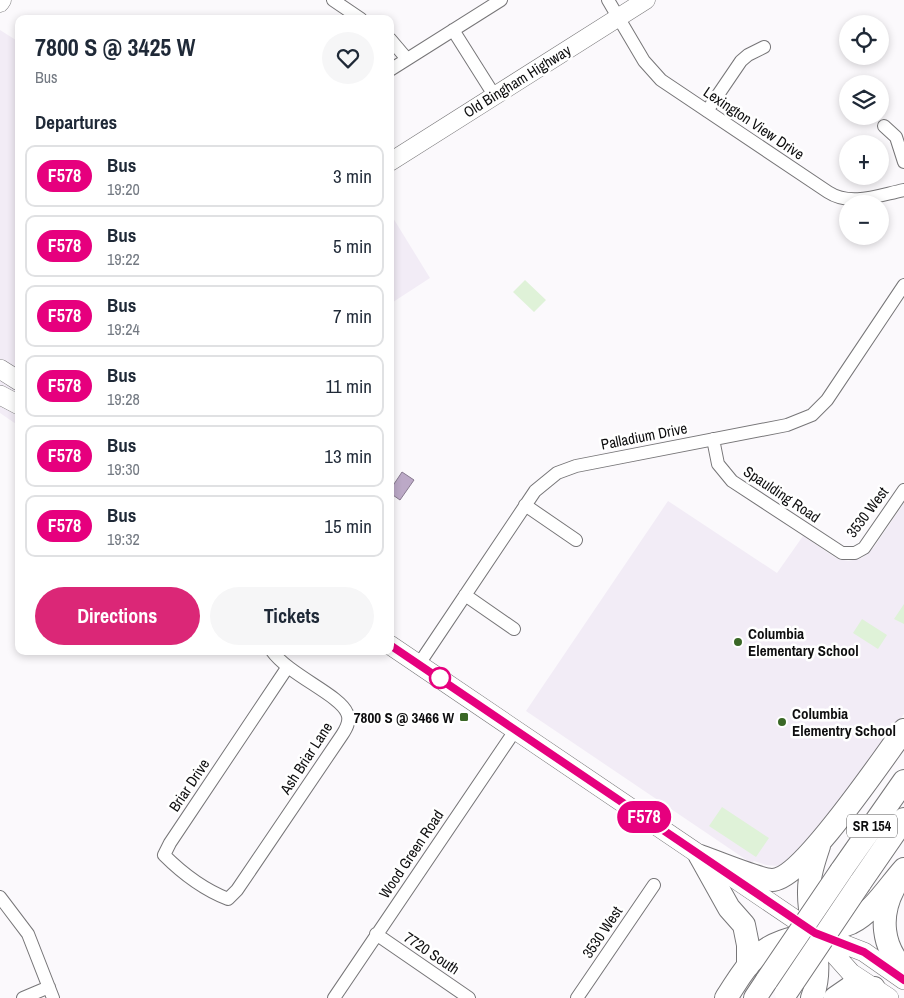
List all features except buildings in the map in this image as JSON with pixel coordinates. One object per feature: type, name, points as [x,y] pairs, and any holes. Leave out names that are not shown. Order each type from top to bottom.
[{"type":"highway","points":[[700,856],[771,881],[792,872],[819,845],[904,730]]},
{"type":"highway","name":"SR 154","points":[[761,989],[904,781]]},
{"type":"highway","name":"SR 154","points":[[785,996],[904,819]]},
{"type":"highway","points":[[812,998],[817,974],[815,933],[809,891],[811,874],[819,845]]},
{"type":"highway","points":[[700,856],[729,908],[744,924],[748,946],[748,966]]},
{"type":"highway","points":[[726,998],[755,957],[774,945],[851,922],[867,912],[904,869]]},
{"type":"highway","points":[[904,869],[890,896],[884,922],[887,942],[893,958],[904,969]]},
{"type":"highway","points":[[835,998],[851,987],[882,993]]},
{"type":"main road","points":[[0,369],[15,378]]},
{"type":"main road","points":[[0,395],[15,403]]},
{"type":"main road","points":[[394,648],[815,933],[864,952],[904,980]]},
{"type":"main road","points":[[815,933],[851,973],[882,993]]},
{"type":"street","points":[[334,0],[355,15]]},
{"type":"street","name":"Lexington View Drive","points":[[608,0],[619,16],[627,34],[655,74],[707,111],[838,197],[855,200],[904,190]]},
{"type":"street","name":"Old Bingham Highway","points":[[394,159],[646,0]]},
{"type":"street","points":[[394,67],[498,1]]},
{"type":"street","points":[[453,30],[494,95]]},
{"type":"street","points":[[394,43],[407,59]]},
{"type":"street","points":[[707,111],[741,61],[748,54],[764,47]]},
{"type":"street","points":[[884,126],[896,137],[904,162]]},
{"type":"street","name":"Palladium Drive","points":[[419,664],[542,484],[566,469],[796,423],[818,410],[827,400],[904,286]]},
{"type":"street","name":"Spaulding Road","points":[[714,439],[718,464],[732,481],[838,551],[846,554],[855,553]]},
{"type":"street","name":"3530 West","points":[[855,553],[870,540],[904,490]]},
{"type":"street","points":[[526,505],[576,540]]},
{"type":"street","points":[[465,595],[514,629]]},
{"type":"street","name":"Ash Briar Lane","points":[[228,899],[242,883],[342,735],[348,723],[347,712],[339,703],[287,668],[276,655]]},
{"type":"street","name":"Briar Drive","points":[[228,899],[216,894],[174,865],[164,855],[170,843],[287,668]]},
{"type":"street","name":"Wood Green Road","points":[[334,998],[516,729]]},
{"type":"street","name":"3530 West","points":[[577,998],[654,885]]},
{"type":"street","points":[[0,897],[28,934],[51,993],[23,998]]},
{"type":"street","name":"7720 South","points":[[376,934],[470,998]]},
{"type":"shaded area","points":[[0,30],[15,39],[15,423],[0,413]]},
{"type":"shaded area","points":[[394,220],[430,278],[394,301]]},
{"type":"shaded area","points":[[402,472],[414,480],[400,500],[394,496],[394,484]]},
{"type":"shaded area","name":"Columbia Elementary School","points":[[668,501],[777,573],[803,536],[836,558],[848,561],[862,558],[874,547],[904,503],[904,714],[805,849],[778,866],[754,861],[751,863],[526,711]]},
{"type":"green space","points":[[525,280],[546,300],[534,312],[513,292]]},
{"type":"green space","points":[[904,604],[904,624],[894,619]]},
{"type":"green space","points":[[862,619],[887,635],[878,649],[853,633]]},
{"type":"green space","points":[[722,807],[769,838],[756,857],[709,826]]},
{"type":"bus line","name":"F578","points":[[394,648],[815,933],[864,952],[904,980]]},
{"type":"place","name":"Columbia Elementary School","points":[[738,642]]},
{"type":"place","name":"7800 S @ 3466 W","points":[[464,717]]},
{"type":"place","name":"Columbia Elementry School","points":[[782,722]]}]
